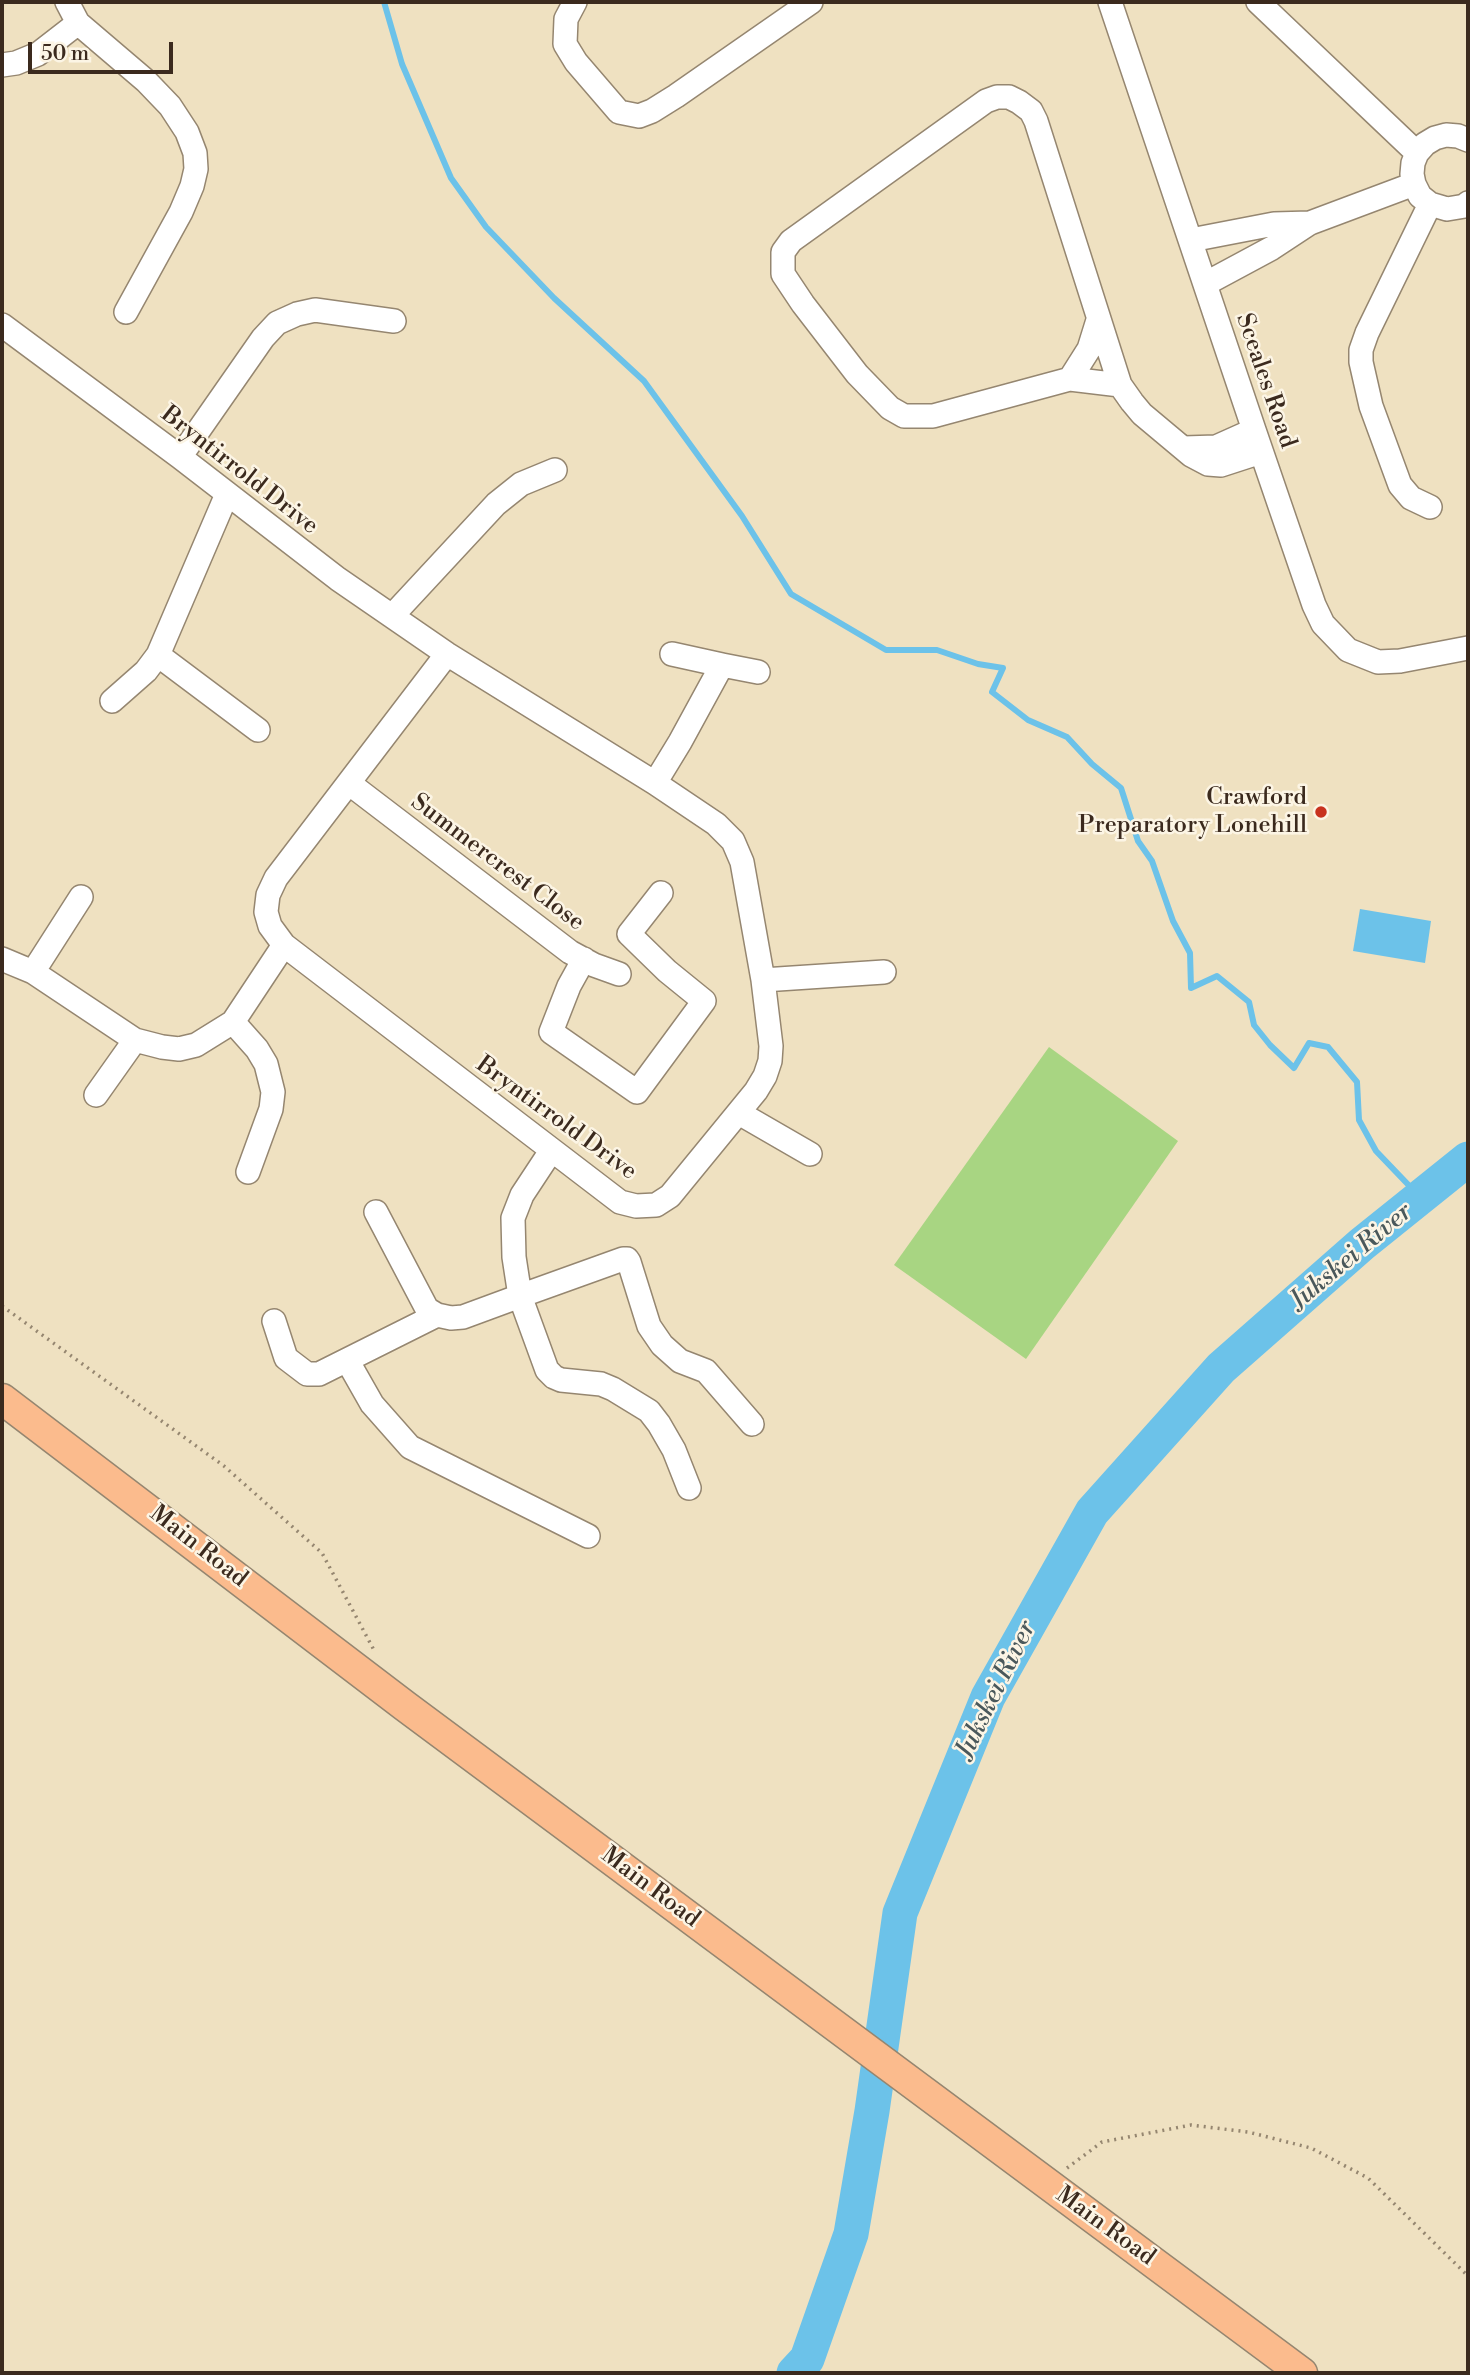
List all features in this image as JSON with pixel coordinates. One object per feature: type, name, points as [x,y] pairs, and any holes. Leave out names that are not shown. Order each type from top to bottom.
[{"type":"main road","name":"Main Road","points":[[2,1399],[405,1706],[1302,2373]]},
{"type":"street","points":[[67,2],[78,23],[146,81],[170,106],[187,132],[195,153],[196,169],[192,186],[181,212],[126,312]]},
{"type":"street","points":[[575,2],[566,19],[565,44],[576,62],[619,112],[639,116],[676,96],[811,2]]},
{"type":"street","name":"Sceales Road","points":[[1110,2],[1257,441],[1314,606],[1323,624],[1348,650],[1378,662],[1400,662],[1468,648]]},
{"type":"street","points":[[1258,2],[1418,153]]},
{"type":"street","points":[[2,65],[16,63],[38,54],[78,23]]},
{"type":"street","points":[[1121,386],[1070,379],[933,416],[904,416],[890,408],[857,373],[803,304],[783,274],[783,252],[791,242],[986,101],[1009,97],[1031,111],[1036,121],[1121,386],[1142,414],[1200,461],[1214,465],[1257,441]]},
{"type":"street","points":[[1468,140],[1446,135],[1435,138],[1425,144],[1413,163],[1414,184],[1420,196],[1430,204],[1447,209],[1468,203]]},
{"type":"street","points":[[1205,284],[1272,248],[1310,223],[1414,184]]},
{"type":"street","points":[[1430,204],[1367,333],[1361,351],[1371,406],[1400,485],[1411,498],[1430,507]]},
{"type":"street","points":[[1191,240],[1274,223],[1310,223]]},
{"type":"street","points":[[180,457],[263,338],[277,323],[297,314],[316,310],[394,321]]},
{"type":"street","points":[[1070,379],[1089,349],[1098,320]]},
{"type":"street","name":"Bryntirrold Drive","points":[[4,333],[180,457],[286,541],[392,616],[447,654],[655,783],[727,834],[738,849],[763,980],[771,1046],[770,1061],[765,1076],[738,1113],[670,1196],[656,1205],[636,1206],[620,1202],[551,1152],[284,945],[270,926],[266,912],[268,895],[276,878],[447,654]]},
{"type":"street","points":[[392,616],[496,504],[521,484],[555,470]]},
{"type":"street","points":[[113,701],[146,671],[158,655],[227,494]]},
{"type":"street","points":[[672,654],[758,673]]},
{"type":"street","points":[[158,655],[258,730]]},
{"type":"street","points":[[655,783],[722,665]]},
{"type":"street","name":"Summercrest Close","points":[[350,784],[570,952],[619,974]]},
{"type":"street","points":[[584,960],[569,986],[551,1032],[637,1092],[704,1001],[667,971],[629,934],[661,893]]},
{"type":"street","points":[[33,972],[81,897]]},
{"type":"street","points":[[2,960],[33,972],[135,1040],[178,1049],[196,1045],[233,1022],[284,945]]},
{"type":"street","points":[[763,980],[884,972]]},
{"type":"street","points":[[233,1022],[257,1049],[266,1064],[273,1092],[271,1109],[248,1172]]},
{"type":"street","points":[[96,1095],[135,1040]]},
{"type":"street","points":[[738,1113],[810,1154]]},
{"type":"street","points":[[551,1152],[522,1195],[513,1218],[514,1257],[520,1296],[547,1370],[561,1380],[601,1384],[649,1411],[674,1450],[690,1488]]},
{"type":"street","points":[[376,1212],[427,1309],[437,1315],[451,1318],[463,1317],[626,1259],[649,1326],[662,1345],[680,1361],[706,1371],[751,1424]]},
{"type":"street","points":[[274,1321],[286,1357],[307,1374],[319,1374],[437,1315]]},
{"type":"street","points":[[347,1360],[372,1404],[410,1447],[588,1536]]},
{"type":"path","points":[[2,1306],[225,1465],[322,1553],[379,1659]]},
{"type":"path","points":[[1046,2183],[1102,2142],[1191,2125],[1248,2132],[1311,2148],[1368,2178],[1468,2276]]},
{"type":"green space","points":[[1049,1047],[1178,1141],[1026,1359],[894,1265]]},
{"type":"water","points":[[1360,909],[1431,921],[1425,963],[1353,951]]},
{"type":"waterway","points":[[384,2],[402,64],[451,178],[486,227],[554,298],[644,381],[742,516],[791,594],[886,650],[937,650],[978,664],[1003,668],[992,692],[1028,720],[1067,737],[1092,764],[1121,788],[1138,841],[1152,861],[1173,921],[1190,953],[1191,988],[1217,976],[1249,1002],[1254,1025],[1294,1068],[1309,1043],[1328,1047],[1357,1082],[1359,1120],[1376,1151],[1420,1197]]},
{"type":"waterway","name":"Jukskei River","points":[[794,2373],[807,2359],[851,2234],[872,2111],[900,1913],[988,1697],[1092,1512],[1221,1368],[1362,1244],[1468,1159]]},
{"type":"place","name":"Crawford Preparatory Lonehill","points":[[1321,812]]}]
